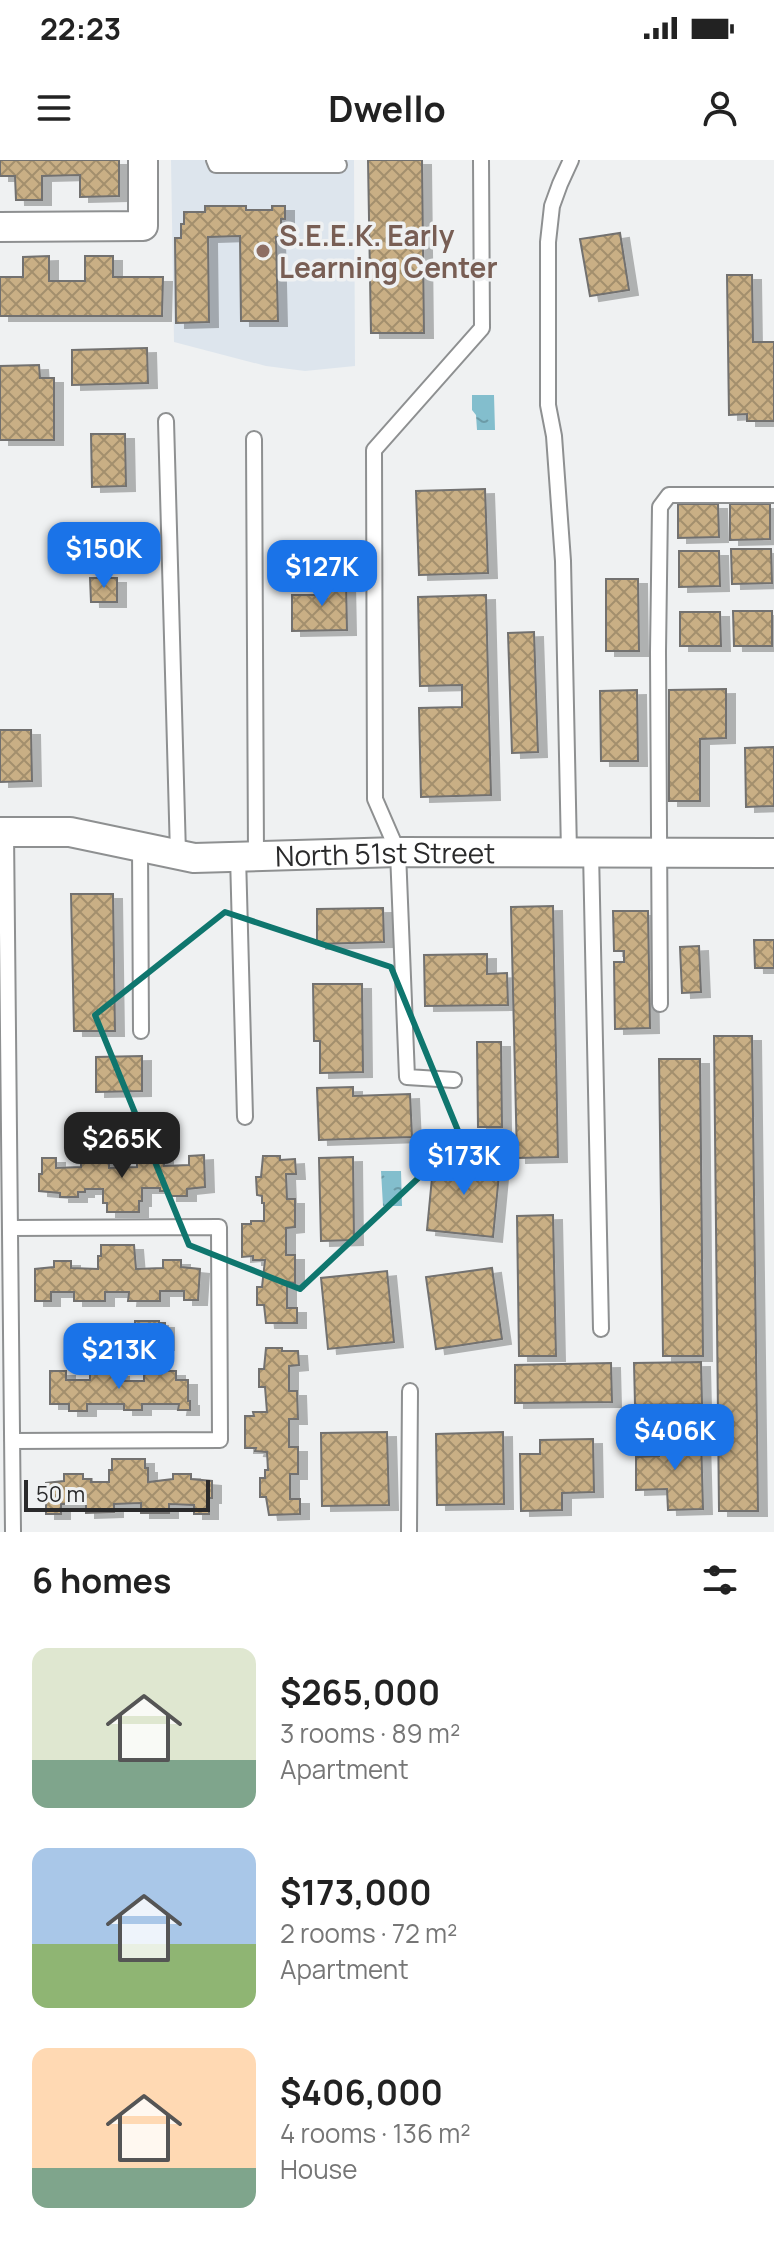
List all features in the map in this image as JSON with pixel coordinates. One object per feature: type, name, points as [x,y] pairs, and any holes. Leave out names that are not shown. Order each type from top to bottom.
[{"type":"street","points":[[0,227],[143,226],[143,160]]},
{"type":"street","name":"North 51st Street","points":[[3,832],[70,832],[194,858],[398,852],[774,853]]},
{"type":"lane","points":[[214,160],[216,165],[339,165]]},
{"type":"lane","points":[[454,1080],[407,1077],[398,852],[375,799],[374,450],[482,328],[481,160]]},
{"type":"lane","points":[[571,160],[552,206],[548,242],[548,405],[554,436],[563,561],[580,852],[601,1329]]},
{"type":"lane","points":[[166,421],[178,854]]},
{"type":"lane","points":[[245,1117],[254,439]]},
{"type":"lane","points":[[660,1004],[660,507],[669,495],[774,495]]},
{"type":"lane","points":[[3,832],[13,1532]]},
{"type":"lane","points":[[140,846],[141,1031]]},
{"type":"lane","points":[[10,1228],[219,1227],[220,1440],[12,1441]]},
{"type":"lane","points":[[409,1532],[410,1391]]},
{"type":"highlighted area","points":[[225,912],[391,967],[461,1138],[300,1289],[189,1245],[95,1015]]},
{"type":"shaded area","name":"S.E.E.K. Early Learning Center","points":[[171,160],[354,160],[355,366],[305,371],[266,366],[174,342]]},
{"type":"water","points":[[472,395],[494,395],[495,430],[477,430]]},
{"type":"water","points":[[381,1171],[401,1171],[402,1206],[383,1206]]},
{"type":"building","points":[[0,160],[119,160],[119,196],[80,197],[80,175],[42,176],[42,200],[16,200],[15,176],[0,176]]},
{"type":"building","points":[[368,160],[422,160],[424,333],[371,333]]},
{"type":"building","points":[[205,206],[246,206],[246,210],[272,210],[272,206],[285,206],[281,237],[276,237],[278,321],[241,321],[240,236],[208,237],[209,322],[176,323],[175,238],[181,238],[184,212],[205,212]]},
{"type":"building","points":[[620,233],[629,290],[590,296],[580,239]]},
{"type":"building","points":[[49,256],[49,281],[85,281],[85,256],[113,256],[113,277],[163,277],[162,316],[0,316],[0,277],[23,277],[23,257]]},
{"type":"building","points":[[727,275],[752,275],[753,342],[774,342],[774,421],[747,421],[747,414],[729,415]]},
{"type":"building","points":[[147,348],[148,383],[72,385],[72,350]]},
{"type":"building","points":[[39,365],[40,378],[54,378],[54,440],[0,440],[0,366]]},
{"type":"building","points":[[91,434],[125,434],[126,486],[92,487]]},
{"type":"building","points":[[485,489],[488,573],[419,575],[416,491]]},
{"type":"building","points":[[678,504],[718,504],[719,537],[678,538]]},
{"type":"building","points":[[730,504],[770,504],[770,539],[730,540]]},
{"type":"building","points":[[731,549],[771,549],[772,583],[732,584]]},
{"type":"building","points":[[679,551],[719,551],[720,586],[679,587]]},
{"type":"building","points":[[90,578],[117,578],[117,602],[91,602]]},
{"type":"building","points":[[346,579],[347,630],[292,631],[292,595],[318,595],[317,580]]},
{"type":"building","points":[[606,579],[638,579],[639,651],[606,651]]},
{"type":"building","points":[[486,595],[491,795],[421,797],[419,708],[462,707],[462,685],[420,686],[418,597]]},
{"type":"building","points":[[733,611],[772,611],[772,646],[734,646]]},
{"type":"building","points":[[680,612],[720,612],[721,646],[680,646]]},
{"type":"building","points":[[534,632],[538,752],[512,753],[508,633]]},
{"type":"building","points":[[726,689],[726,738],[700,739],[700,801],[669,801],[669,690]]},
{"type":"building","points":[[637,690],[638,761],[601,761],[600,691]]},
{"type":"building","points":[[0,730],[31,730],[32,781],[0,782]]},
{"type":"building","points":[[774,747],[774,806],[746,807],[745,748]]},
{"type":"building","points":[[71,894],[113,894],[115,1031],[74,1031]]},
{"type":"building","points":[[553,906],[558,1157],[517,1158],[511,907]]},
{"type":"building","points":[[383,908],[384,942],[317,944],[317,909]]},
{"type":"building","points":[[613,911],[648,911],[650,1028],[615,1029],[614,962],[624,962],[624,951],[614,951]]},
{"type":"building","points":[[754,940],[774,940],[774,968],[755,968]]},
{"type":"building","points":[[699,946],[701,992],[682,993],[680,947]]},
{"type":"building","points":[[487,954],[487,974],[507,973],[508,1005],[425,1006],[424,955]]},
{"type":"building","points":[[313,984],[362,984],[363,1072],[320,1073],[320,1041],[314,1041]]},
{"type":"building","points":[[714,1036],[752,1036],[758,1511],[719,1511]]},
{"type":"building","points":[[477,1042],[501,1042],[502,1127],[478,1127]]},
{"type":"building","points":[[142,1056],[142,1091],[96,1092],[96,1057]]},
{"type":"building","points":[[659,1059],[700,1059],[703,1356],[663,1356]]},
{"type":"building","points":[[353,1087],[353,1096],[410,1094],[412,1137],[319,1140],[317,1088]]},
{"type":"building","points":[[204,1155],[205,1187],[187,1189],[187,1196],[168,1196],[168,1191],[160,1191],[160,1188],[142,1188],[139,1212],[107,1212],[103,1189],[85,1189],[85,1192],[78,1192],[78,1197],[60,1197],[60,1193],[39,1191],[42,1158],[56,1158],[56,1168],[81,1167],[81,1159],[109,1158],[109,1168],[137,1167],[137,1158],[164,1157],[164,1166],[189,1165],[189,1156]]},
{"type":"building","points":[[263,1156],[295,1159],[296,1174],[286,1174],[287,1199],[295,1199],[295,1227],[286,1228],[286,1255],[295,1255],[295,1283],[287,1282],[287,1308],[297,1308],[297,1323],[266,1323],[264,1305],[257,1305],[257,1287],[262,1287],[265,1260],[253,1260],[253,1256],[242,1257],[242,1224],[264,1221],[264,1203],[262,1196],[257,1195],[256,1177],[261,1177]]},
{"type":"building","points":[[353,1157],[354,1240],[321,1241],[319,1158]]},
{"type":"building","points":[[434,1157],[500,1164],[493,1237],[427,1230]]},
{"type":"building","points":[[553,1215],[556,1356],[519,1356],[517,1216]]},
{"type":"building","points":[[101,1245],[134,1245],[136,1269],[163,1268],[163,1260],[181,1260],[181,1267],[200,1269],[198,1300],[184,1300],[184,1291],[160,1291],[160,1301],[128,1301],[129,1292],[105,1292],[105,1301],[74,1301],[74,1292],[51,1292],[51,1301],[35,1301],[35,1269],[54,1267],[54,1261],[71,1261],[71,1268],[98,1269]]},
{"type":"building","points":[[492,1268],[502,1339],[436,1349],[426,1277]]},
{"type":"building","points":[[387,1271],[394,1342],[328,1349],[321,1278]]},
{"type":"building","points":[[135,1321],[165,1323],[165,1345],[135,1347]]},
{"type":"building","points":[[266,1348],[298,1351],[299,1365],[289,1366],[289,1391],[297,1391],[298,1419],[289,1419],[289,1447],[298,1447],[298,1474],[290,1474],[290,1499],[300,1499],[300,1514],[269,1515],[266,1497],[260,1497],[260,1478],[265,1478],[265,1470],[268,1470],[267,1452],[245,1448],[245,1416],[254,1416],[253,1412],[267,1412],[265,1387],[259,1387],[259,1369],[264,1369]]},
{"type":"building","points":[[701,1362],[702,1404],[635,1405],[634,1363]]},
{"type":"building","points":[[611,1363],[612,1402],[515,1403],[515,1365]]},
{"type":"building","points":[[50,1371],[66,1371],[66,1380],[90,1380],[90,1371],[120,1372],[120,1381],[144,1381],[144,1371],[176,1371],[176,1380],[188,1380],[190,1410],[178,1410],[179,1404],[142,1404],[142,1410],[124,1410],[124,1404],[87,1404],[87,1411],[69,1411],[69,1404],[50,1404]]},
{"type":"building","points":[[387,1432],[389,1505],[322,1506],[321,1433]]},
{"type":"building","points":[[503,1432],[504,1504],[437,1505],[436,1434]]},
{"type":"building","points":[[701,1436],[703,1509],[668,1510],[667,1489],[636,1490],[636,1457],[659,1456],[658,1437]]},
{"type":"building","points":[[593,1439],[594,1492],[562,1493],[562,1510],[521,1511],[520,1454],[540,1454],[540,1440]]},
{"type":"building","points":[[112,1459],[145,1459],[148,1482],[173,1479],[173,1474],[191,1474],[191,1479],[212,1481],[209,1514],[194,1514],[194,1505],[169,1504],[169,1513],[141,1513],[141,1503],[114,1504],[114,1512],[86,1513],[86,1504],[61,1504],[61,1514],[46,1514],[46,1483],[64,1481],[64,1474],[83,1474],[83,1479],[91,1479],[91,1482],[109,1482]]},
{"type":"place","name":"S.E.E.K. Early Learning Center","points":[[263,251]]}]
